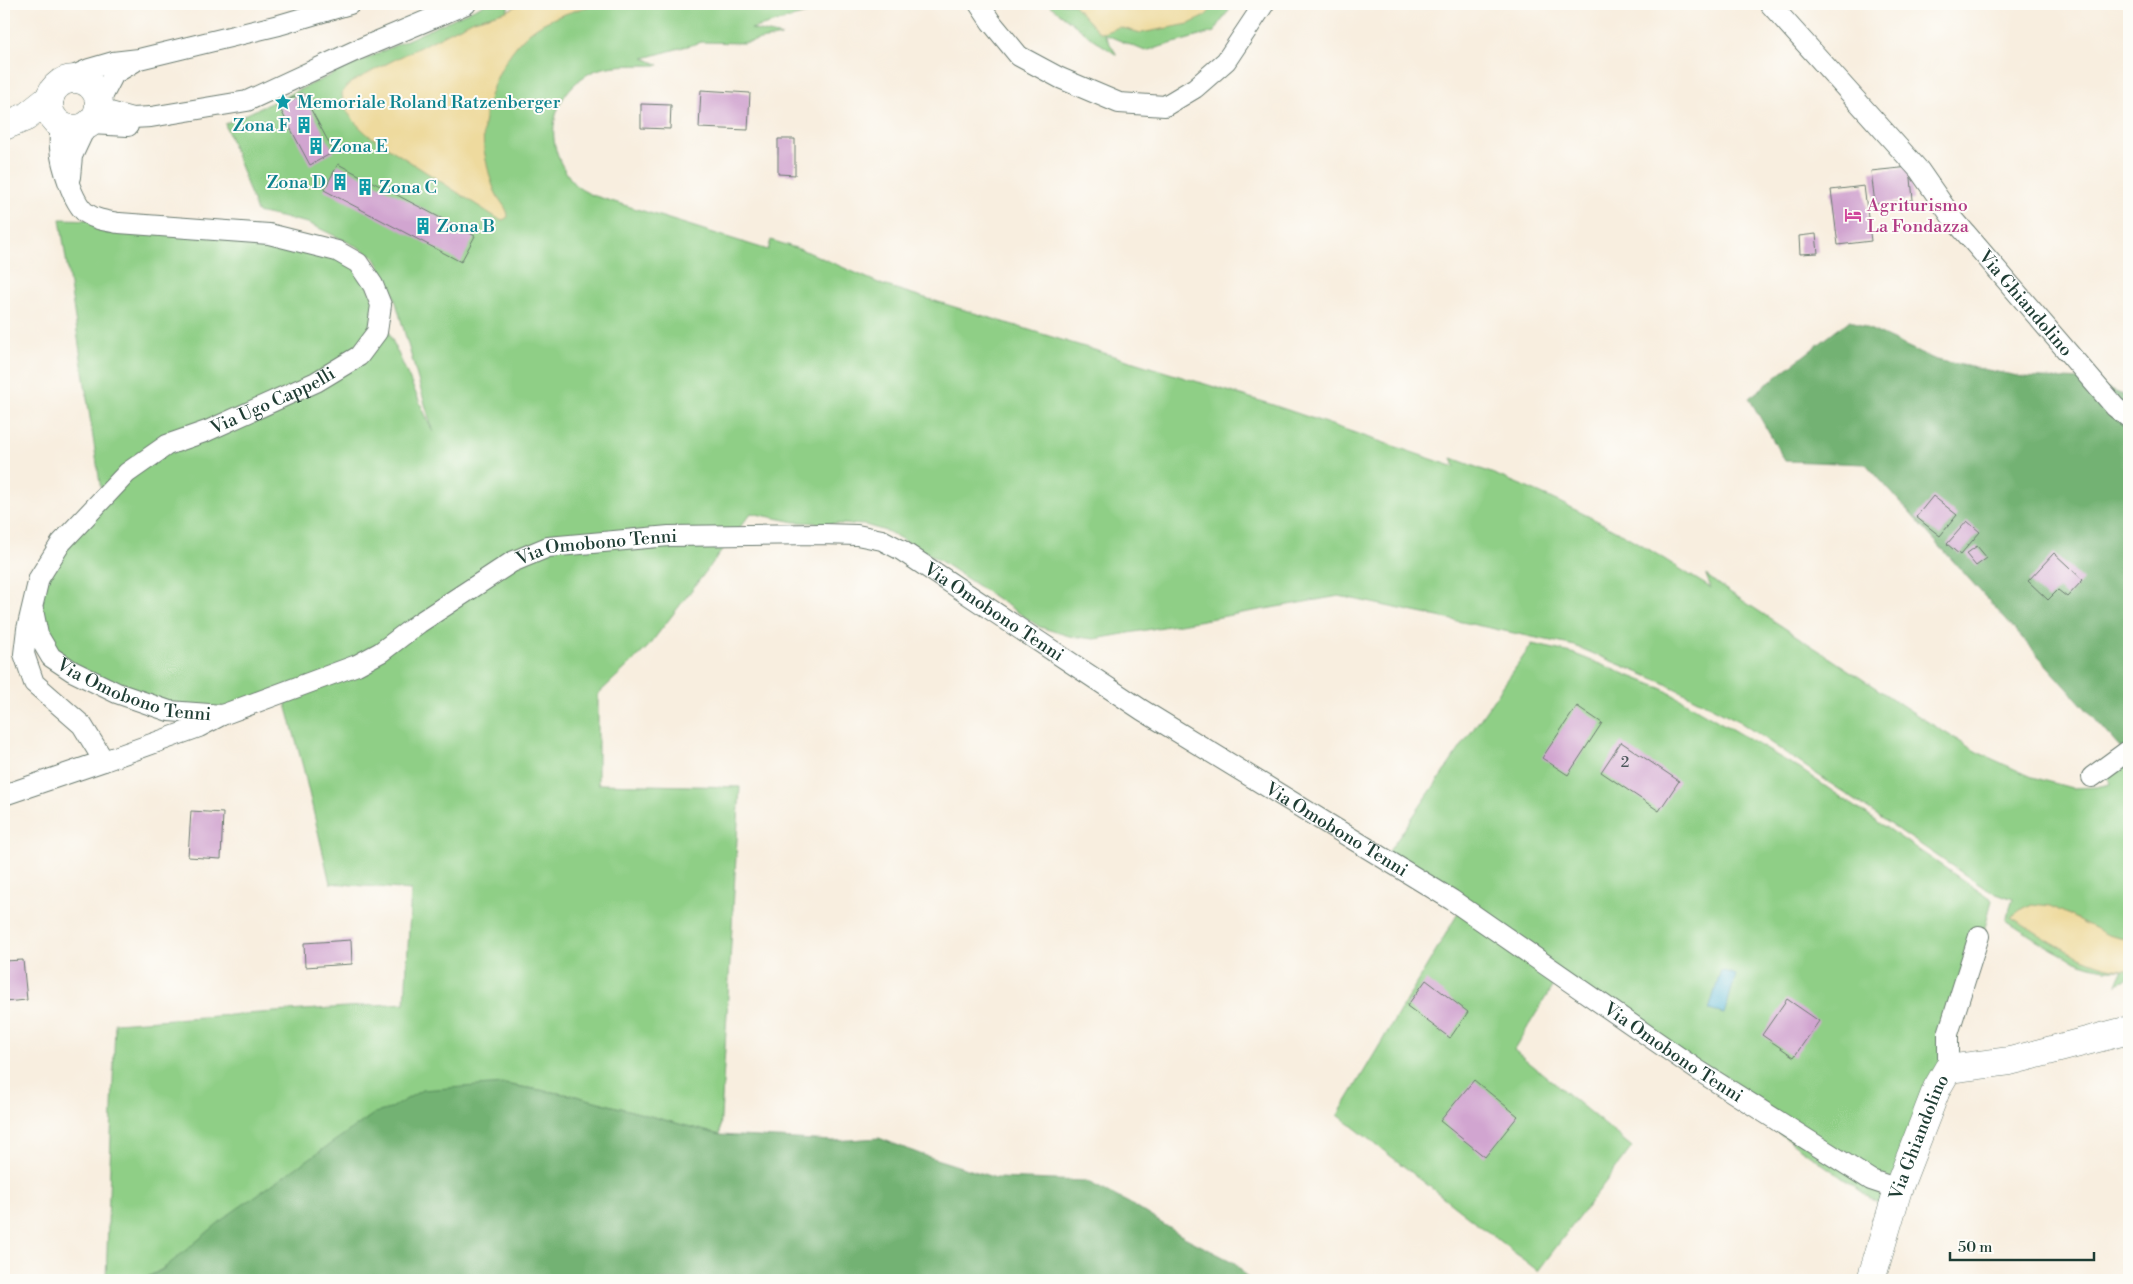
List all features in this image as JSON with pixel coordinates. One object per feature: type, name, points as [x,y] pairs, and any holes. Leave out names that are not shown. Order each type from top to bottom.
[{"type":"street","points":[[76,111],[89,69],[113,62],[139,59],[279,25],[350,4]]},
{"type":"street","points":[[4,126],[26,117],[76,111],[129,126],[151,117],[247,101],[357,50],[466,4]]},
{"type":"street","points":[[979,4],[1019,56],[1060,78],[1118,103],[1164,106],[1196,88],[1226,62],[1264,4]]},
{"type":"street","name":"Via Ghiandolino","points":[[1770,4],[1919,170],[1951,216],[2115,407],[2129,418]]},
{"type":"street","points":[[4,133],[76,111],[114,74],[139,59]]},
{"type":"street","name":"Via Ugo Cappelli","points":[[76,111],[60,149],[69,184],[78,204],[85,212],[100,220],[270,234],[337,251],[358,262],[373,285],[381,305],[377,332],[359,356],[316,382],[207,431],[167,445],[127,473],[61,543],[39,578],[24,654],[34,683],[82,725],[104,761]]},
{"type":"street","name":"Via Omobono Tenni","points":[[33,610],[38,635],[51,657],[72,671],[117,693],[170,711],[222,715],[357,665],[380,652],[419,623],[512,562],[548,547],[669,536],[821,534],[857,535],[882,540],[901,550],[1142,710],[1452,900],[1696,1069],[1871,1180],[1898,1189]]},
{"type":"street","points":[[4,795],[199,727],[222,715]]},
{"type":"street","points":[[2092,777],[2129,750]]},
{"type":"street","name":"Via Ghiandolino","points":[[1871,1280],[1898,1189],[1937,1088],[1948,1069],[1948,1034],[1979,936]]},
{"type":"street","points":[[1948,1069],[2010,1061],[2129,1030]]},
{"type":"green space","points":[[485,4],[509,4],[507,11],[520,4],[842,4],[751,29],[782,36],[743,43],[702,42],[644,58],[659,65],[626,65],[601,68],[580,79],[561,102],[556,115],[554,129],[555,144],[566,172],[575,185],[592,195],[768,250],[771,240],[808,252],[883,285],[1270,404],[1455,467],[1452,458],[1474,466],[1584,514],[1647,548],[1711,588],[1706,575],[1923,719],[1977,752],[2032,777],[2072,788],[2096,787],[2110,784],[2107,774],[2129,765],[2129,979],[2116,984],[2123,969],[2103,969],[2076,961],[2006,920],[2013,899],[1980,885],[1737,720],[1664,683],[1575,646],[1339,596],[1095,639],[1069,636],[1040,627],[939,560],[889,532],[865,525],[795,522],[751,513],[647,648],[598,694],[598,784],[740,787],[720,1135],[576,1096],[504,1084],[142,1280],[106,1280],[115,1023],[405,1003],[411,890],[330,883],[303,767],[283,693],[222,715],[117,693],[51,657],[33,610],[39,578],[102,497],[60,219],[101,220],[337,251],[358,263],[433,432],[393,292],[375,258],[358,247],[308,223],[257,212],[225,124]]},
{"type":"green space","points":[[1048,4],[1233,4],[1214,32],[1145,51],[1104,34],[1117,55],[1090,37]]},
{"type":"green space","points":[[1850,320],[1936,360],[2023,377],[2083,380],[2129,397],[2129,757],[1866,464],[1785,461],[1749,398]]},
{"type":"green space","points":[[1532,644],[1572,653],[1663,689],[1800,769],[1992,900],[1948,1069],[1879,1204],[1558,977],[1514,1050],[1632,1147],[1538,1271],[1338,1115],[1460,910],[1383,860]]},
{"type":"green space","points":[[504,1084],[576,1096],[720,1135],[834,1141],[879,1138],[920,1154],[996,1178],[1086,1181],[1129,1203],[1184,1237],[1235,1263],[1249,1280],[142,1280],[162,1270],[228,1215],[375,1113],[390,1109],[422,1090]]},
{"type":"sand","points":[[520,4],[597,4],[558,16],[537,27],[523,38],[511,52],[493,87],[487,106],[483,143],[493,186],[508,214],[508,217],[503,220],[497,218],[367,134],[347,111],[342,93],[350,83],[474,20],[507,11]]},
{"type":"sand","points":[[1073,4],[1217,4],[1205,16],[1189,24],[1141,33],[1119,27],[1103,33],[1098,31]]},
{"type":"sand","points":[[2032,904],[2051,906],[2108,935],[2129,940],[2129,969],[2114,968],[2083,958],[2011,917]]},
{"type":"water","points":[[1721,970],[1736,975],[1724,1014],[1709,1010]]},
{"type":"building","points":[[701,90],[750,93],[748,130],[699,128]]},
{"type":"building","points":[[302,93],[334,152],[310,165],[278,105]]},
{"type":"building","points":[[641,104],[671,105],[670,129],[641,128]]},
{"type":"building","points":[[778,139],[795,139],[795,175],[778,174]]},
{"type":"building","points":[[338,164],[475,236],[461,262],[324,190]]},
{"type":"building","points":[[1910,167],[1913,200],[1875,204],[1871,171]]},
{"type":"building","points":[[1864,186],[1871,241],[1838,245],[1831,190]]},
{"type":"building","points":[[1816,234],[1818,253],[1800,254],[1799,236]]},
{"type":"building","points":[[1933,496],[1957,515],[1940,536],[1916,517]]},
{"type":"building","points":[[1967,521],[1980,532],[1960,555],[1947,544]]},
{"type":"building","points":[[1977,546],[1987,558],[1976,566],[1966,554]]},
{"type":"building","points":[[2054,553],[2083,580],[2067,597],[2058,590],[2048,600],[2028,581]]},
{"type":"building","points":[[1577,706],[1602,723],[1568,775],[1542,758]]},
{"type":"building","points":[[1621,742],[1679,781],[1659,811],[1601,772]]},
{"type":"building","points":[[191,811],[223,813],[221,859],[188,857]]},
{"type":"building","points":[[351,940],[352,964],[305,967],[304,943]]},
{"type":"building","points":[[23,960],[27,1000],[4,1002],[4,961]]},
{"type":"building","points":[[1426,980],[1468,1012],[1450,1038],[1407,1006]]},
{"type":"building","points":[[1787,999],[1819,1021],[1794,1057],[1762,1035]]},
{"type":"building","points":[[1474,1080],[1518,1116],[1485,1157],[1440,1121]]},
{"type":"place","name":"Memoriale Roland Ratzenberger","points":[[283,102]]},
{"type":"place","name":"Zona F","points":[[304,125]]},
{"type":"place","name":"Zona E","points":[[316,146]]},
{"type":"place","name":"Zona D","points":[[340,182]]},
{"type":"place","name":"Zona C","points":[[365,187]]},
{"type":"place","name":"Agriturismo La Fondazza","points":[[1853,215]]},
{"type":"place","name":"Zona B","points":[[423,226]]}]
